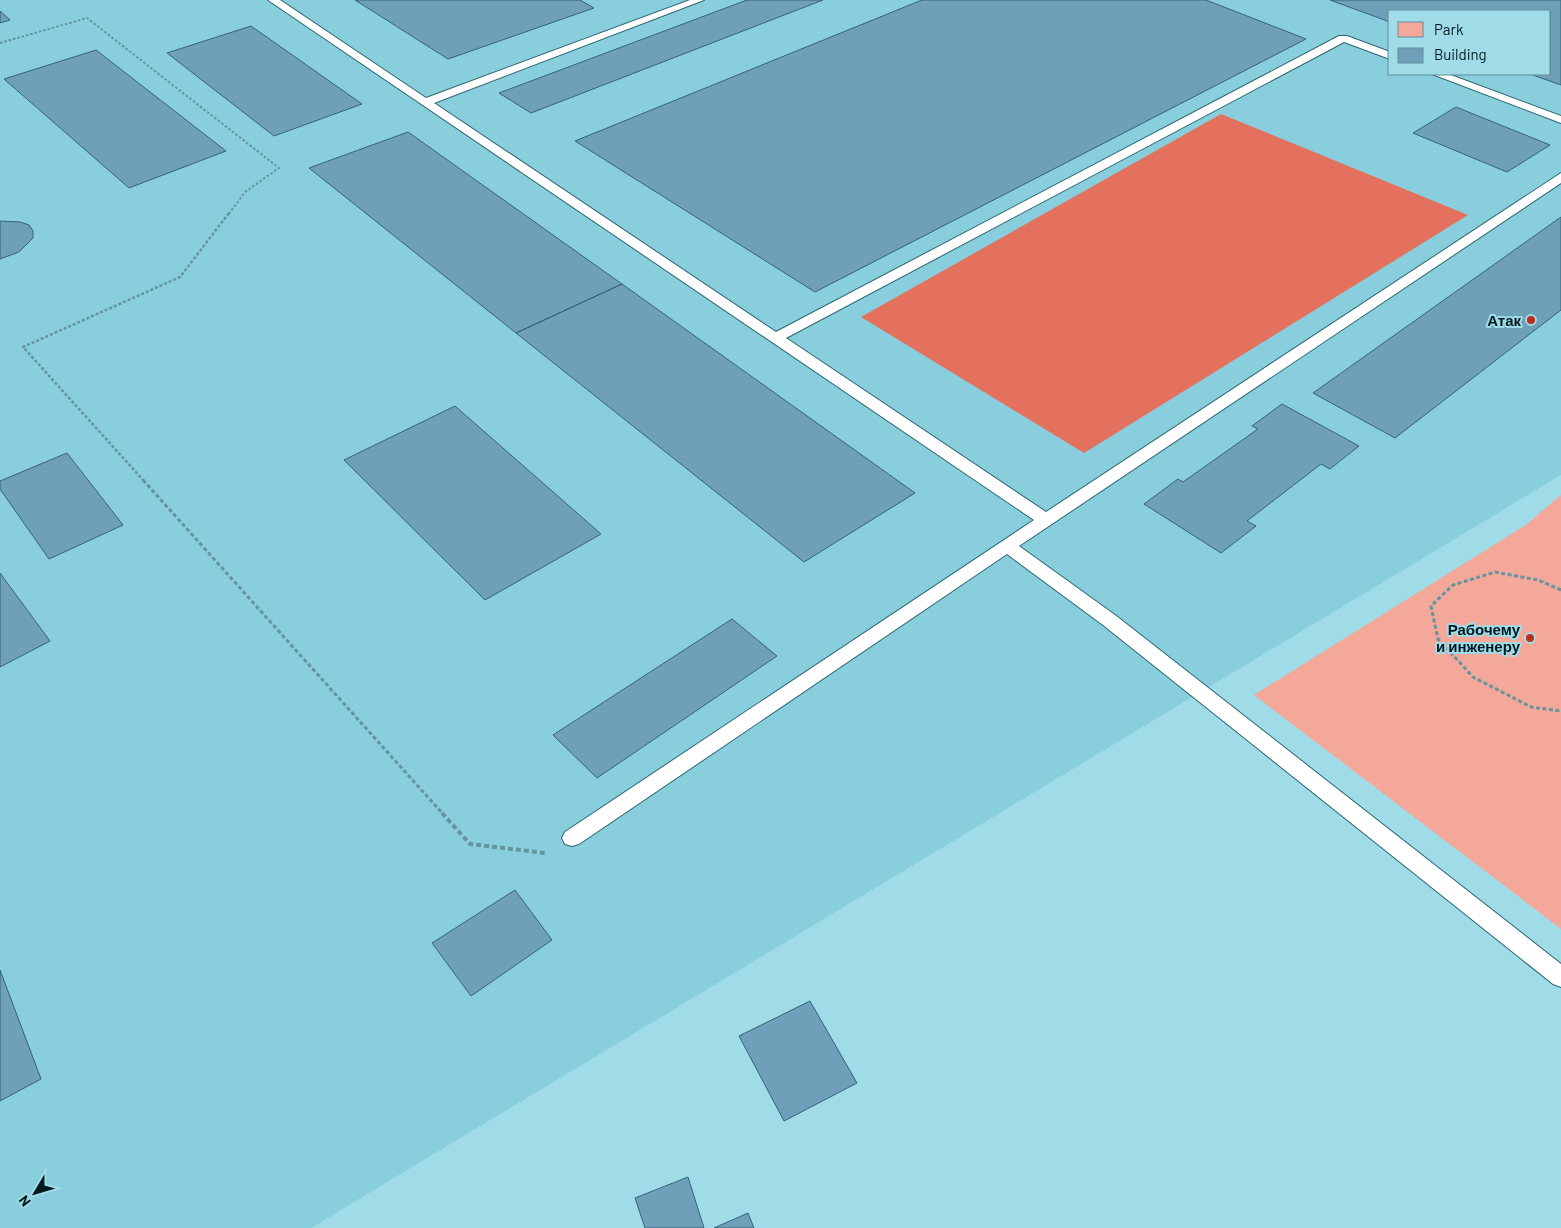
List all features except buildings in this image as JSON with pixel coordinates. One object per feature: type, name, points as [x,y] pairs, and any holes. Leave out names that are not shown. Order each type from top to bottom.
[{"type":"lane","points":[[273,0],[1046,520]]},
{"type":"lane","points":[[425,102],[699,0]]},
{"type":"lane","points":[[775,338],[1343,38],[1388,55]]},
{"type":"lane","points":[[1441,75],[1561,120]]},
{"type":"lane","points":[[572,838],[1561,177]]},
{"type":"lane","points":[[1008,546],[1109,620],[1561,977]]},
{"type":"path","points":[[0,43],[87,18],[279,168],[245,192],[180,277],[23,348],[470,844],[552,854]]},
{"type":"path","points":[[1561,590],[1538,580],[1495,572],[1453,585],[1431,606],[1438,639],[1473,677],[1531,707],[1561,711]]},
{"type":"shaded area","points":[[0,0],[1561,0],[1561,475],[311,1228],[0,1228]]},
{"type":"shaded area","points":[[1221,114],[1468,215],[1084,453],[861,317]]},
{"type":"green space","points":[[1561,495],[1561,929],[1254,695],[1527,524]]},
{"type":"place","name":"Атак","points":[[1531,320]]},
{"type":"place","name":"Рабочему и инженеру","points":[[1530,638]]}]
